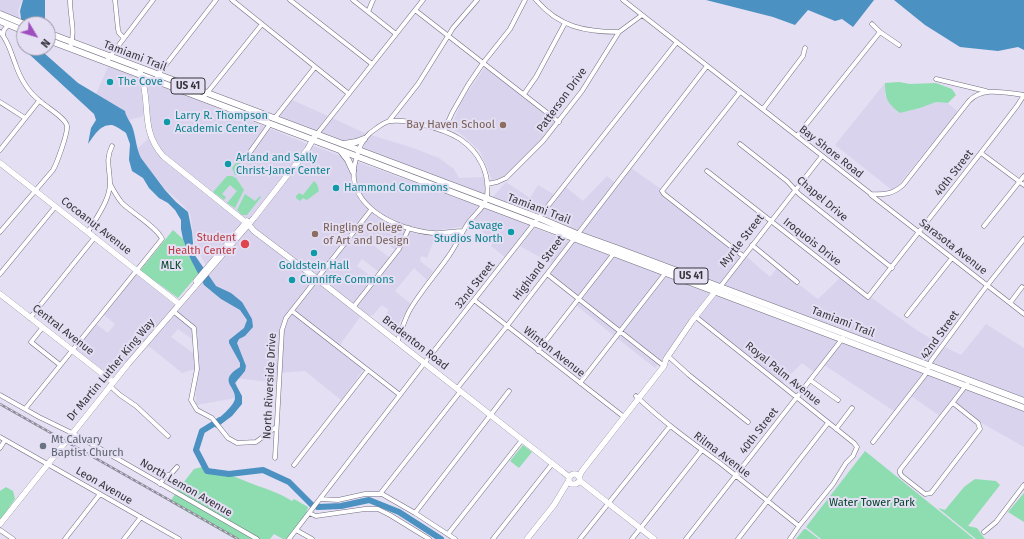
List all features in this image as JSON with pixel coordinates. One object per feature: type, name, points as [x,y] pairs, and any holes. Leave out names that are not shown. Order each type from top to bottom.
[{"type":"main road","points":[[0,14],[16,23]]},
{"type":"main road","points":[[0,21],[8,25],[16,26]]},
{"type":"main road","name":"Tamiami Trail","points":[[56,37],[71,45],[108,59],[137,67],[156,77],[205,96],[928,368],[1024,408]]},
{"type":"main road","name":"Tamiami Trail","points":[[56,42],[71,45]]},
{"type":"main road","name":"Tamiami Trail","points":[[108,59],[141,75],[156,77]]},
{"type":"main road","name":"Tamiami Trail","points":[[205,96],[259,120],[270,120],[286,123],[315,137]]},
{"type":"main road","points":[[353,171],[341,147],[364,139]]},
{"type":"main road","name":"Tamiami Trail","points":[[967,383],[1024,401]]},
{"type":"street","points":[[70,0],[74,37],[71,45]]},
{"type":"street","points":[[115,0],[118,29],[119,33],[123,37]]},
{"type":"street","points":[[108,59],[123,37],[153,0]]},
{"type":"street","points":[[156,77],[216,0]]},
{"type":"street","points":[[232,0],[349,94]]},
{"type":"street","points":[[290,0],[372,64]]},
{"type":"street","points":[[353,0],[396,34]]},
{"type":"street","points":[[368,12],[372,4],[372,0]]},
{"type":"street","points":[[315,137],[423,0]]},
{"type":"street","points":[[464,231],[438,234],[421,232],[388,220],[371,210],[361,199],[356,188],[353,171],[357,153],[364,139],[389,121],[418,84],[448,35],[477,0]]},
{"type":"street","points":[[444,131],[461,95],[483,62],[510,30],[525,0]]},
{"type":"street","points":[[536,0],[565,23],[589,31],[619,32]]},
{"type":"street","name":"Bay Shore Road","points":[[623,0],[871,194]]},
{"type":"street","points":[[415,10],[559,122]]},
{"type":"street","name":"Patterson Drive","points":[[487,184],[506,178],[544,141],[582,91],[619,32],[642,15]]},
{"type":"street","points":[[524,94],[536,77],[565,23]]},
{"type":"street","points":[[205,96],[262,24]]},
{"type":"street","points":[[872,24],[880,32],[899,45]]},
{"type":"street","points":[[0,232],[55,166],[67,128],[65,121],[32,95],[23,82],[9,47],[1,34],[8,25]]},
{"type":"street","points":[[798,136],[880,32]]},
{"type":"street","name":"32nd Street","points":[[289,539],[425,362],[676,42]]},
{"type":"street","points":[[764,109],[803,56],[805,48]]},
{"type":"street","name":"Highland Street","points":[[380,494],[507,326],[708,66]]},
{"type":"street","name":"Bradenton Road","points":[[137,67],[144,86],[148,126],[151,138],[165,158],[398,340]]},
{"type":"street","points":[[248,155],[272,121],[315,67]]},
{"type":"street","points":[[132,71],[144,86]]},
{"type":"street","points":[[936,80],[989,91],[1024,95]]},
{"type":"street","points":[[871,194],[886,194],[900,188],[969,101],[980,93],[989,91]]},
{"type":"street","points":[[740,92],[662,191],[743,256]]},
{"type":"street","name":"40th Street","points":[[868,297],[920,233],[1024,95]]},
{"type":"street","points":[[0,150],[39,101]]},
{"type":"street","points":[[0,102],[26,118]]},
{"type":"street","points":[[389,121],[416,123],[444,131],[462,141],[477,155],[484,168],[487,184],[485,202],[411,308],[398,340]]},
{"type":"street","name":"Dr Martin Luther King Way","points":[[0,524],[112,384],[307,150],[315,137]]},
{"type":"street","name":"Chapel Drive","points":[[740,144],[795,189],[799,194],[892,268]]},
{"type":"street","points":[[88,232],[104,203],[110,184],[108,155],[112,146]]},
{"type":"street","points":[[981,153],[1024,185]]},
{"type":"street","name":"Myrtle Street","points":[[554,506],[571,476],[582,467],[638,397],[696,317],[822,156]]},
{"type":"street","name":"Cocoanut Avenue","points":[[0,163],[179,304]]},
{"type":"street","name":"Iroquois Drive","points":[[707,171],[868,297]]},
{"type":"street","points":[[984,226],[1024,176]]},
{"type":"street","points":[[25,409],[162,237],[123,204],[110,184]]},
{"type":"street","name":"Sarasota Avenue","points":[[871,194],[1024,314]]},
{"type":"street","points":[[0,274],[55,207]]},
{"type":"street","name":"North Riverside Drive","points":[[275,458],[282,330],[286,318],[371,210]]},
{"type":"street","points":[[355,305],[399,249],[409,228]]},
{"type":"street","points":[[30,318],[95,238]]},
{"type":"street","name":"42nd Street","points":[[873,442],[987,286],[1024,239]]},
{"type":"street","points":[[752,245],[797,282]]},
{"type":"street","points":[[538,351],[615,251]]},
{"type":"street","points":[[907,315],[952,258]]},
{"type":"street","points":[[580,383],[668,270]]},
{"type":"street","points":[[547,274],[662,365]]},
{"type":"street","name":"Bradenton Road","points":[[318,278],[355,305],[459,389],[571,476]]},
{"type":"street","points":[[1010,303],[1022,287]]},
{"type":"street","name":"Central Avenue","points":[[0,294],[112,384],[120,395],[136,406],[168,436]]},
{"type":"street","name":"Winton Avenue","points":[[474,300],[622,416]]},
{"type":"street","points":[[173,311],[194,328],[197,369],[196,380],[191,396],[192,403],[198,411],[215,421],[232,441],[237,443],[249,443],[259,440],[276,427]]},
{"type":"street","points":[[292,311],[400,395]]},
{"type":"street","name":"Royal Palm Avenue","points":[[696,317],[854,443],[857,447],[853,456],[844,466],[833,484],[799,526]]},
{"type":"street","points":[[43,328],[31,342],[60,365]]},
{"type":"street","name":"40th Street","points":[[686,539],[844,337]]},
{"type":"street","points":[[667,358],[748,422]]},
{"type":"street","points":[[294,465],[368,370]]},
{"type":"street","points":[[810,380],[838,400]]},
{"type":"street","points":[[952,403],[978,423],[980,428],[931,493],[925,494],[902,476],[900,471],[967,383]]},
{"type":"street","points":[[415,513],[509,391]]},
{"type":"street","name":"North Lemon Avenue","points":[[0,395],[72,433],[257,539]]},
{"type":"street","name":"Rilma Avenue","points":[[638,397],[670,426],[799,526]]},
{"type":"street","points":[[836,429],[852,408]]},
{"type":"street","name":"Bradenton Road","points":[[491,414],[552,464],[571,476],[578,474],[577,482]]},
{"type":"street","name":"Myrtle Street","points":[[527,539],[554,506],[577,482],[582,471],[622,416]]},
{"type":"street","points":[[738,539],[828,423]]},
{"type":"street","points":[[580,539],[670,426]]},
{"type":"street","name":"Leon Avenue","points":[[0,438],[178,539]]},
{"type":"street","points":[[0,448],[5,440]]},
{"type":"street","points":[[448,534],[522,440]]},
{"type":"street","points":[[632,539],[702,450]]},
{"type":"street","points":[[493,539],[552,464]]},
{"type":"street","points":[[160,484],[166,475],[170,475],[177,468]]},
{"type":"street","name":"Bradenton Road","points":[[571,476],[571,484],[577,482]]},
{"type":"street","name":"Bradenton Road","points":[[577,482],[654,539]]},
{"type":"street","points":[[984,532],[996,522],[1024,485]]},
{"type":"street","points":[[65,539],[100,494]]},
{"type":"street","points":[[320,499],[338,500],[365,494],[380,494],[415,513],[455,539]]},
{"type":"street","points":[[309,513],[316,516],[365,509],[378,510],[390,515],[429,539]]},
{"type":"street","points":[[124,539],[141,517]]},
{"type":"street","points":[[790,539],[799,526]]},
{"type":"street","points":[[0,530],[12,539]]},
{"type":"street","points":[[296,530],[312,539]]},
{"type":"street","name":"Bradenton Road","points":[[640,530],[649,539]]},
{"type":"shaded area","points":[[0,0],[22,0],[18,10],[19,16],[16,16],[16,18],[0,10]]},
{"type":"shaded area","name":"Ringling College of Art and Design","points":[[108,67],[144,78],[308,144],[531,225],[505,257],[491,246],[494,240],[473,225],[438,230],[427,258],[421,256],[420,261],[433,271],[427,280],[414,268],[395,291],[411,304],[399,323],[397,334],[381,322],[389,310],[382,305],[373,315],[360,317],[337,349],[363,370],[341,400],[305,371],[277,373],[276,383],[237,378],[236,398],[196,405],[195,369],[182,373],[150,347],[138,348],[113,377],[75,350],[96,324],[108,333],[115,324],[103,314],[136,274],[180,309],[200,286],[206,265],[195,246],[190,213],[165,189],[139,156],[138,148],[148,139],[144,116],[129,120],[125,111],[96,94]],"holes":[[[378,238],[396,250],[390,258],[373,245]],[[362,259],[379,272],[375,279],[357,266]],[[178,329],[195,341],[196,355],[171,337]]]},
{"type":"shaded area","name":"Bay Haven School","points":[[485,67],[550,117],[555,123],[541,140],[505,176],[492,180],[480,151],[461,134],[451,128],[461,102]]},
{"type":"shaded area","points":[[885,83],[885,96],[900,113],[936,102],[948,103],[958,112],[895,189],[892,190],[835,145]]},
{"type":"shaded area","points":[[292,100],[328,116],[316,132],[277,118]]},
{"type":"shaded area","points":[[332,118],[367,134],[362,138],[343,142],[320,134]]},
{"type":"shaded area","points":[[371,135],[439,158],[454,169],[459,178],[484,177],[486,197],[361,149]]},
{"type":"shaded area","points":[[631,168],[661,189],[660,191],[741,256],[719,284],[580,233]]},
{"type":"shaded area","points":[[607,176],[615,183],[576,232],[542,218],[566,187],[583,201]]},
{"type":"shaded area","points":[[506,182],[530,198],[538,185],[555,195],[538,216],[491,199]]},
{"type":"shaded area","points":[[534,228],[570,241],[552,264],[520,246]]},
{"type":"shaded area","points":[[573,242],[610,256],[578,296],[549,274]]},
{"type":"shaded area","points":[[746,256],[770,277],[777,268],[818,299],[840,278],[867,299],[872,298],[915,329],[941,345],[928,363],[723,286]]},
{"type":"shaded area","points":[[614,257],[662,275],[620,329],[581,299]]},
{"type":"shaded area","points":[[666,277],[711,294],[665,358],[661,361],[623,331]]},
{"type":"shaded area","points":[[715,295],[838,341],[814,372],[802,363],[782,383],[699,316]]},
{"type":"shaded area","points":[[579,301],[617,332],[614,336],[576,305]]},
{"type":"shaded area","points":[[986,324],[1024,348],[1024,399],[931,364],[945,347],[961,355]]},
{"type":"shaded area","points":[[620,334],[658,364],[655,368],[617,338]]},
{"type":"shaded area","points":[[842,343],[923,373],[894,411],[824,365]]},
{"type":"shaded area","points":[[927,374],[962,387],[940,416],[911,396]]},
{"type":"shaded area","points":[[965,389],[1024,411],[1024,447],[980,422],[955,403]]},
{"type":"green space","points":[[899,82],[910,84],[936,83],[952,89],[956,95],[948,103],[936,102],[900,113],[892,106],[886,97],[885,88],[885,83]]},
{"type":"green space","points":[[236,163],[239,163],[251,175],[235,175],[232,168]]},
{"type":"green space","points":[[227,176],[236,178],[244,190],[235,208],[227,203],[237,191],[230,185],[222,194],[226,197],[224,200],[213,192]]},
{"type":"green space","points":[[314,181],[317,184],[319,191],[307,200],[303,198],[300,201],[296,198],[299,193],[303,195]]},
{"type":"green space","points":[[245,194],[255,201],[260,196],[261,197],[247,215],[242,215],[237,210]]},
{"type":"green space","name":"MLK","points":[[173,230],[183,239],[190,258],[200,272],[178,298],[139,272]]},
{"type":"green space","points":[[523,445],[532,452],[519,468],[510,461]]},
{"type":"green space","name":"Water Tower Park","points":[[865,451],[974,539],[821,539],[806,527]]},
{"type":"green space","points":[[202,467],[217,470],[275,492],[292,501],[294,499],[308,507],[306,514],[286,539],[274,534],[270,539],[260,539],[177,491],[194,469]]},
{"type":"green space","points":[[975,479],[996,481],[1000,485],[968,526],[977,528],[985,539],[976,539],[938,508],[945,510],[964,487]]},
{"type":"green space","points":[[6,487],[13,491],[15,499],[0,521],[0,491]]},
{"type":"green space","points":[[1024,493],[1024,522],[1008,512]]},
{"type":"green space","points":[[175,494],[254,539],[235,539],[170,502]]},
{"type":"green space","points":[[804,529],[806,529],[819,539],[796,539]]},
{"type":"water","points":[[23,0],[45,0],[45,16],[21,16],[20,11]]},
{"type":"water","points":[[706,0],[874,0],[853,27],[842,19],[835,21],[808,10],[795,25],[773,17]]},
{"type":"water","points":[[894,0],[1024,0],[1024,50],[1018,47],[998,51],[960,47],[925,25]]},
{"type":"water","points":[[31,56],[47,56],[78,83],[125,111],[132,126],[141,158],[165,190],[188,212],[194,254],[216,286],[231,293],[242,302],[252,319],[253,327],[245,336],[239,339],[237,343],[246,366],[245,371],[235,383],[242,396],[242,404],[232,416],[216,428],[212,423],[226,412],[234,401],[235,394],[229,380],[233,372],[240,367],[240,363],[229,343],[229,340],[244,328],[247,320],[240,310],[221,299],[204,285],[190,258],[183,239],[181,220],[175,210],[149,188],[143,178],[132,171],[129,160],[130,144],[126,133],[112,125],[104,126],[88,144],[91,128],[96,120],[94,114]]},
{"type":"waterway","points":[[220,420],[202,431],[196,450],[207,471],[229,474],[263,470],[289,482],[312,505]]},
{"type":"waterway","points":[[318,507],[341,506],[369,500],[399,512],[441,539]]},
{"type":"railway","points":[[0,404],[238,539]]},
{"type":"place","name":"The Cove","points":[[110,82]]},
{"type":"place","name":"Larry R. Thompson Academic Center","points":[[167,122]]},
{"type":"place","name":"Bay Haven School","points":[[503,125]]},
{"type":"place","name":"Arland and Sally Christ-Janer Center","points":[[228,164]]},
{"type":"place","name":"Hammond Commons","points":[[336,188]]},
{"type":"place","name":"Savage Studios North","points":[[511,232]]},
{"type":"place","name":"Ringling College of Art and Design","points":[[315,234]]},
{"type":"place","name":"Student Health Center","points":[[245,244]]},
{"type":"place","name":"Goldstein Hall","points":[[314,253]]},
{"type":"place","name":"Cunniffe Commons","points":[[292,280]]},
{"type":"place","name":"Mt Calvary Baptist Church","points":[[43,446]]}]
